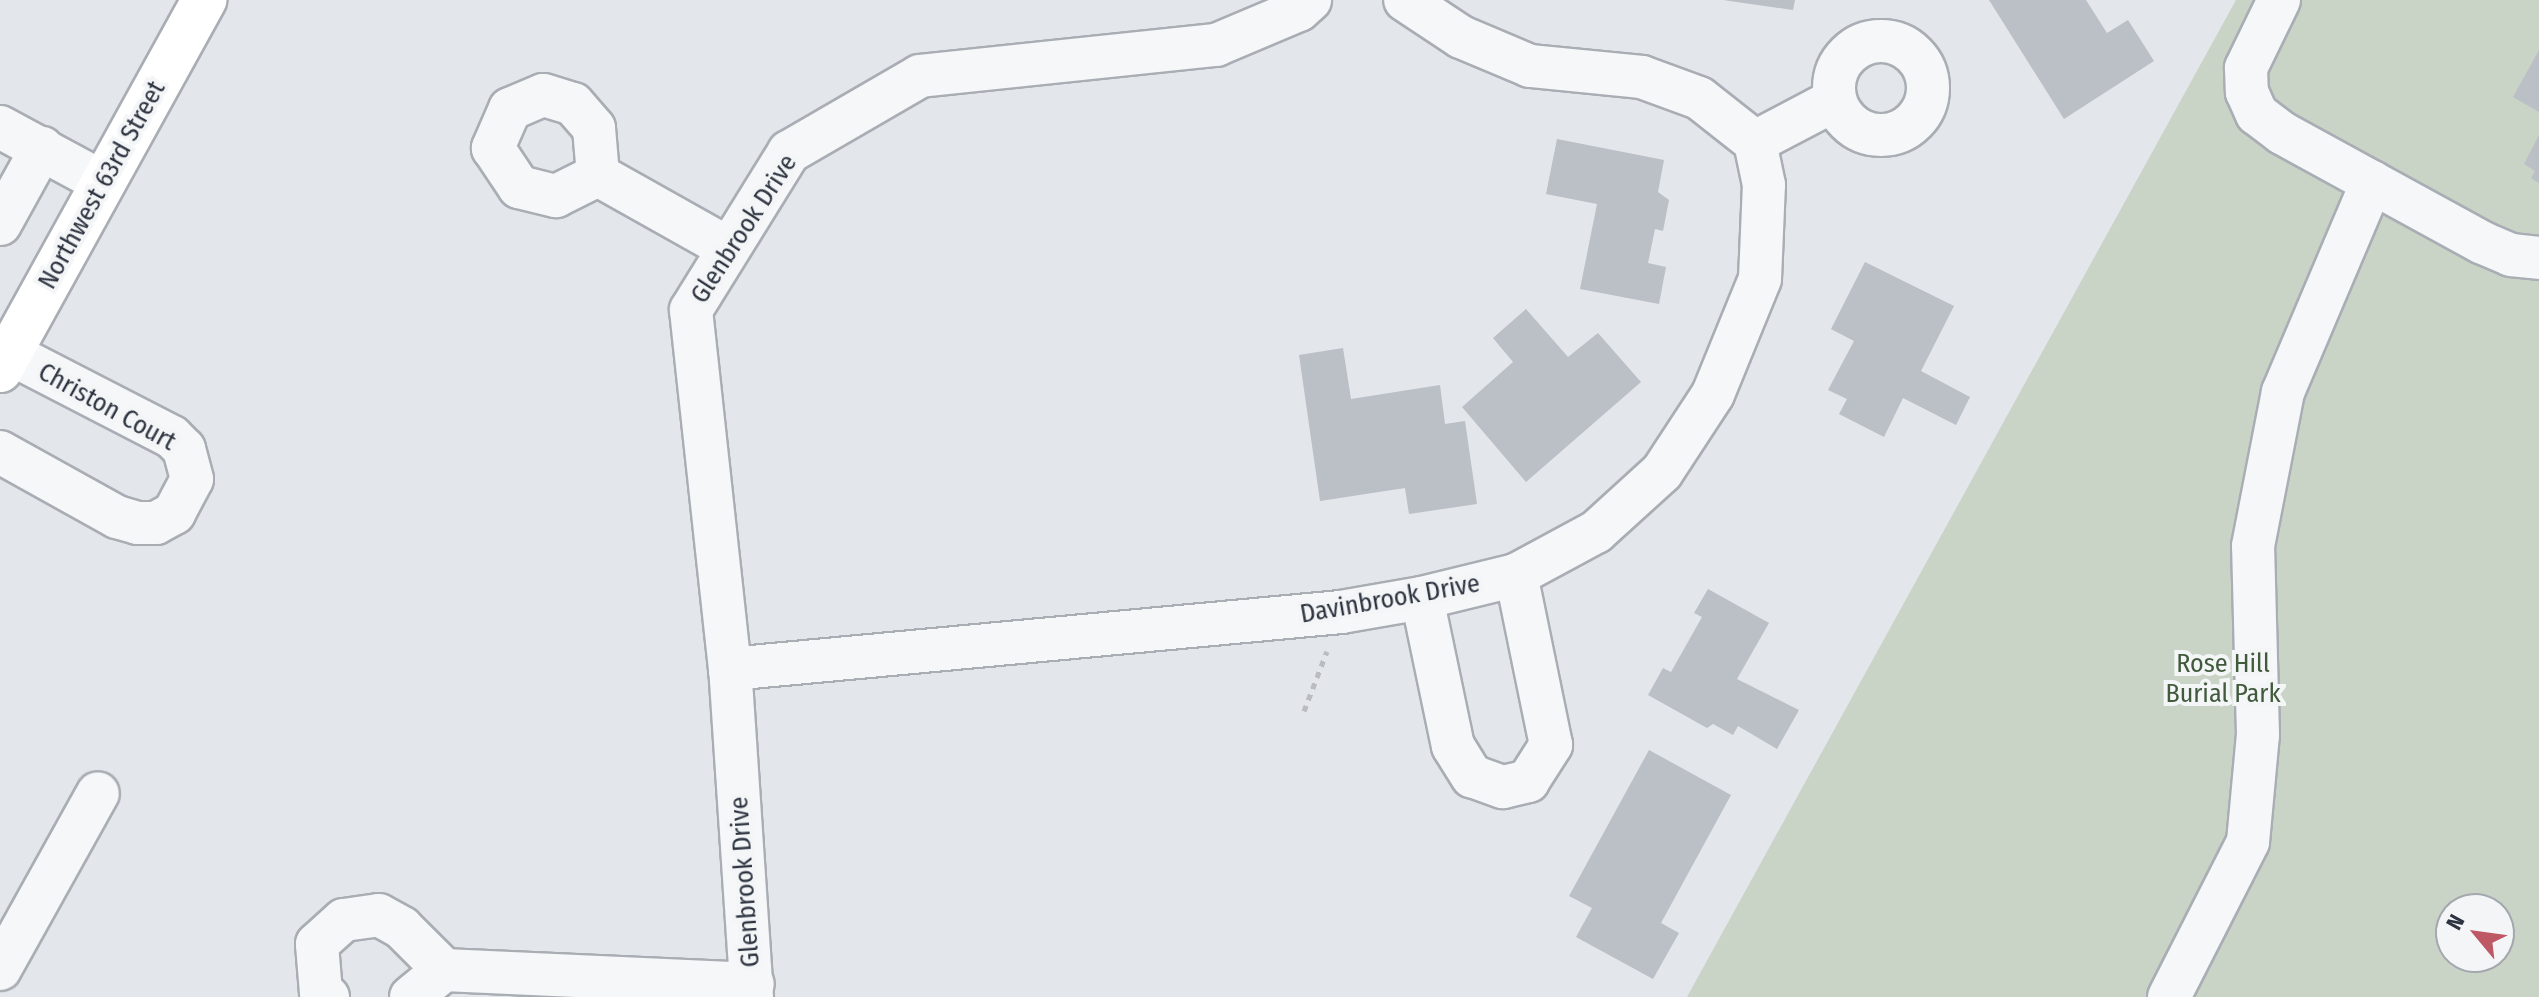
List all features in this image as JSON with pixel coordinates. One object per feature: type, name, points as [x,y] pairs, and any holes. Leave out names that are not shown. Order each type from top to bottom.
[{"type":"main road","name":"Northwest 63rd Street","points":[[5,362],[204,0]]},
{"type":"street","name":"Glenbrook Drive","points":[[752,990],[730,669],[691,310],[789,152],[920,76],[1216,45],[1299,10],[1310,0]]},
{"type":"street","points":[[1405,0],[1461,37],[1530,66],[1642,77],[1699,98],[1755,142],[1835,100]]},
{"type":"street","points":[[2279,0],[2246,68],[2247,92],[2257,114],[2483,243],[2511,255],[2539,258]]},
{"type":"street","points":[[0,127],[104,183]]},
{"type":"street","name":"Davinbrook Drive","points":[[730,669],[1341,612],[1422,598],[1516,575],[1596,532],[1662,472],[1713,394],[1760,279],[1764,185],[1755,142]]},
{"type":"street","points":[[0,224],[42,148]]},
{"type":"street","points":[[598,175],[728,248]]},
{"type":"street","points":[[2169,997],[2248,842],[2258,735],[2253,546],[2283,392],[2372,182]]},
{"type":"street","name":"Christon Court","points":[[0,452],[117,517],[138,523],[156,523],[174,513],[192,479],[184,449],[172,437],[5,362]]},
{"type":"street","points":[[1422,598],[1453,746],[1472,776],[1503,787],[1528,781],[1551,745],[1516,575]]},
{"type":"street","points":[[0,969],[98,793]]},
{"type":"street","points":[[328,997],[321,993],[317,944],[344,920],[379,915],[402,928],[444,970],[752,990]]},
{"type":"street","points":[[411,997],[444,970]]},
{"type":"path","points":[[1304,711],[1318,676]]},
{"type":"green space","name":"Rose Hill Burial Park","points":[[2236,0],[2539,0],[2539,997],[1687,997]]},
{"type":"building","points":[[1723,0],[1795,0],[1793,10]]},
{"type":"building","points":[[1989,0],[2086,0],[2107,33],[2128,20],[2154,61],[2064,119]]},
{"type":"building","points":[[2539,50],[2539,112],[2513,97]]},
{"type":"building","points":[[2539,135],[2539,183],[2531,178],[2535,171],[2524,164]]},
{"type":"building","points":[[1557,139],[1664,160],[1658,192],[1669,200],[1663,231],[1655,229],[1648,263],[1666,267],[1659,304],[1580,289],[1597,204],[1546,194]]},
{"type":"building","points":[[1865,262],[1954,306],[1921,371],[1970,397],[1956,425],[1903,398],[1884,437],[1839,414],[1847,399],[1828,390],[1854,341],[1831,329]]},
{"type":"building","points":[[1526,309],[1568,357],[1598,333],[1641,382],[1526,482],[1462,407],[1513,362],[1493,338]]},
{"type":"building","points":[[1343,348],[1351,399],[1440,385],[1445,424],[1465,421],[1477,504],[1409,514],[1405,488],[1320,501],[1299,355]]},
{"type":"building","points":[[1708,589],[1769,623],[1737,679],[1799,710],[1777,749],[1738,726],[1733,735],[1713,724],[1707,728],[1648,695],[1663,668],[1671,672],[1702,617],[1694,613]]},
{"type":"building","points":[[1649,750],[1731,795],[1661,923],[1679,933],[1653,979],[1576,937],[1592,908],[1569,896]]}]
